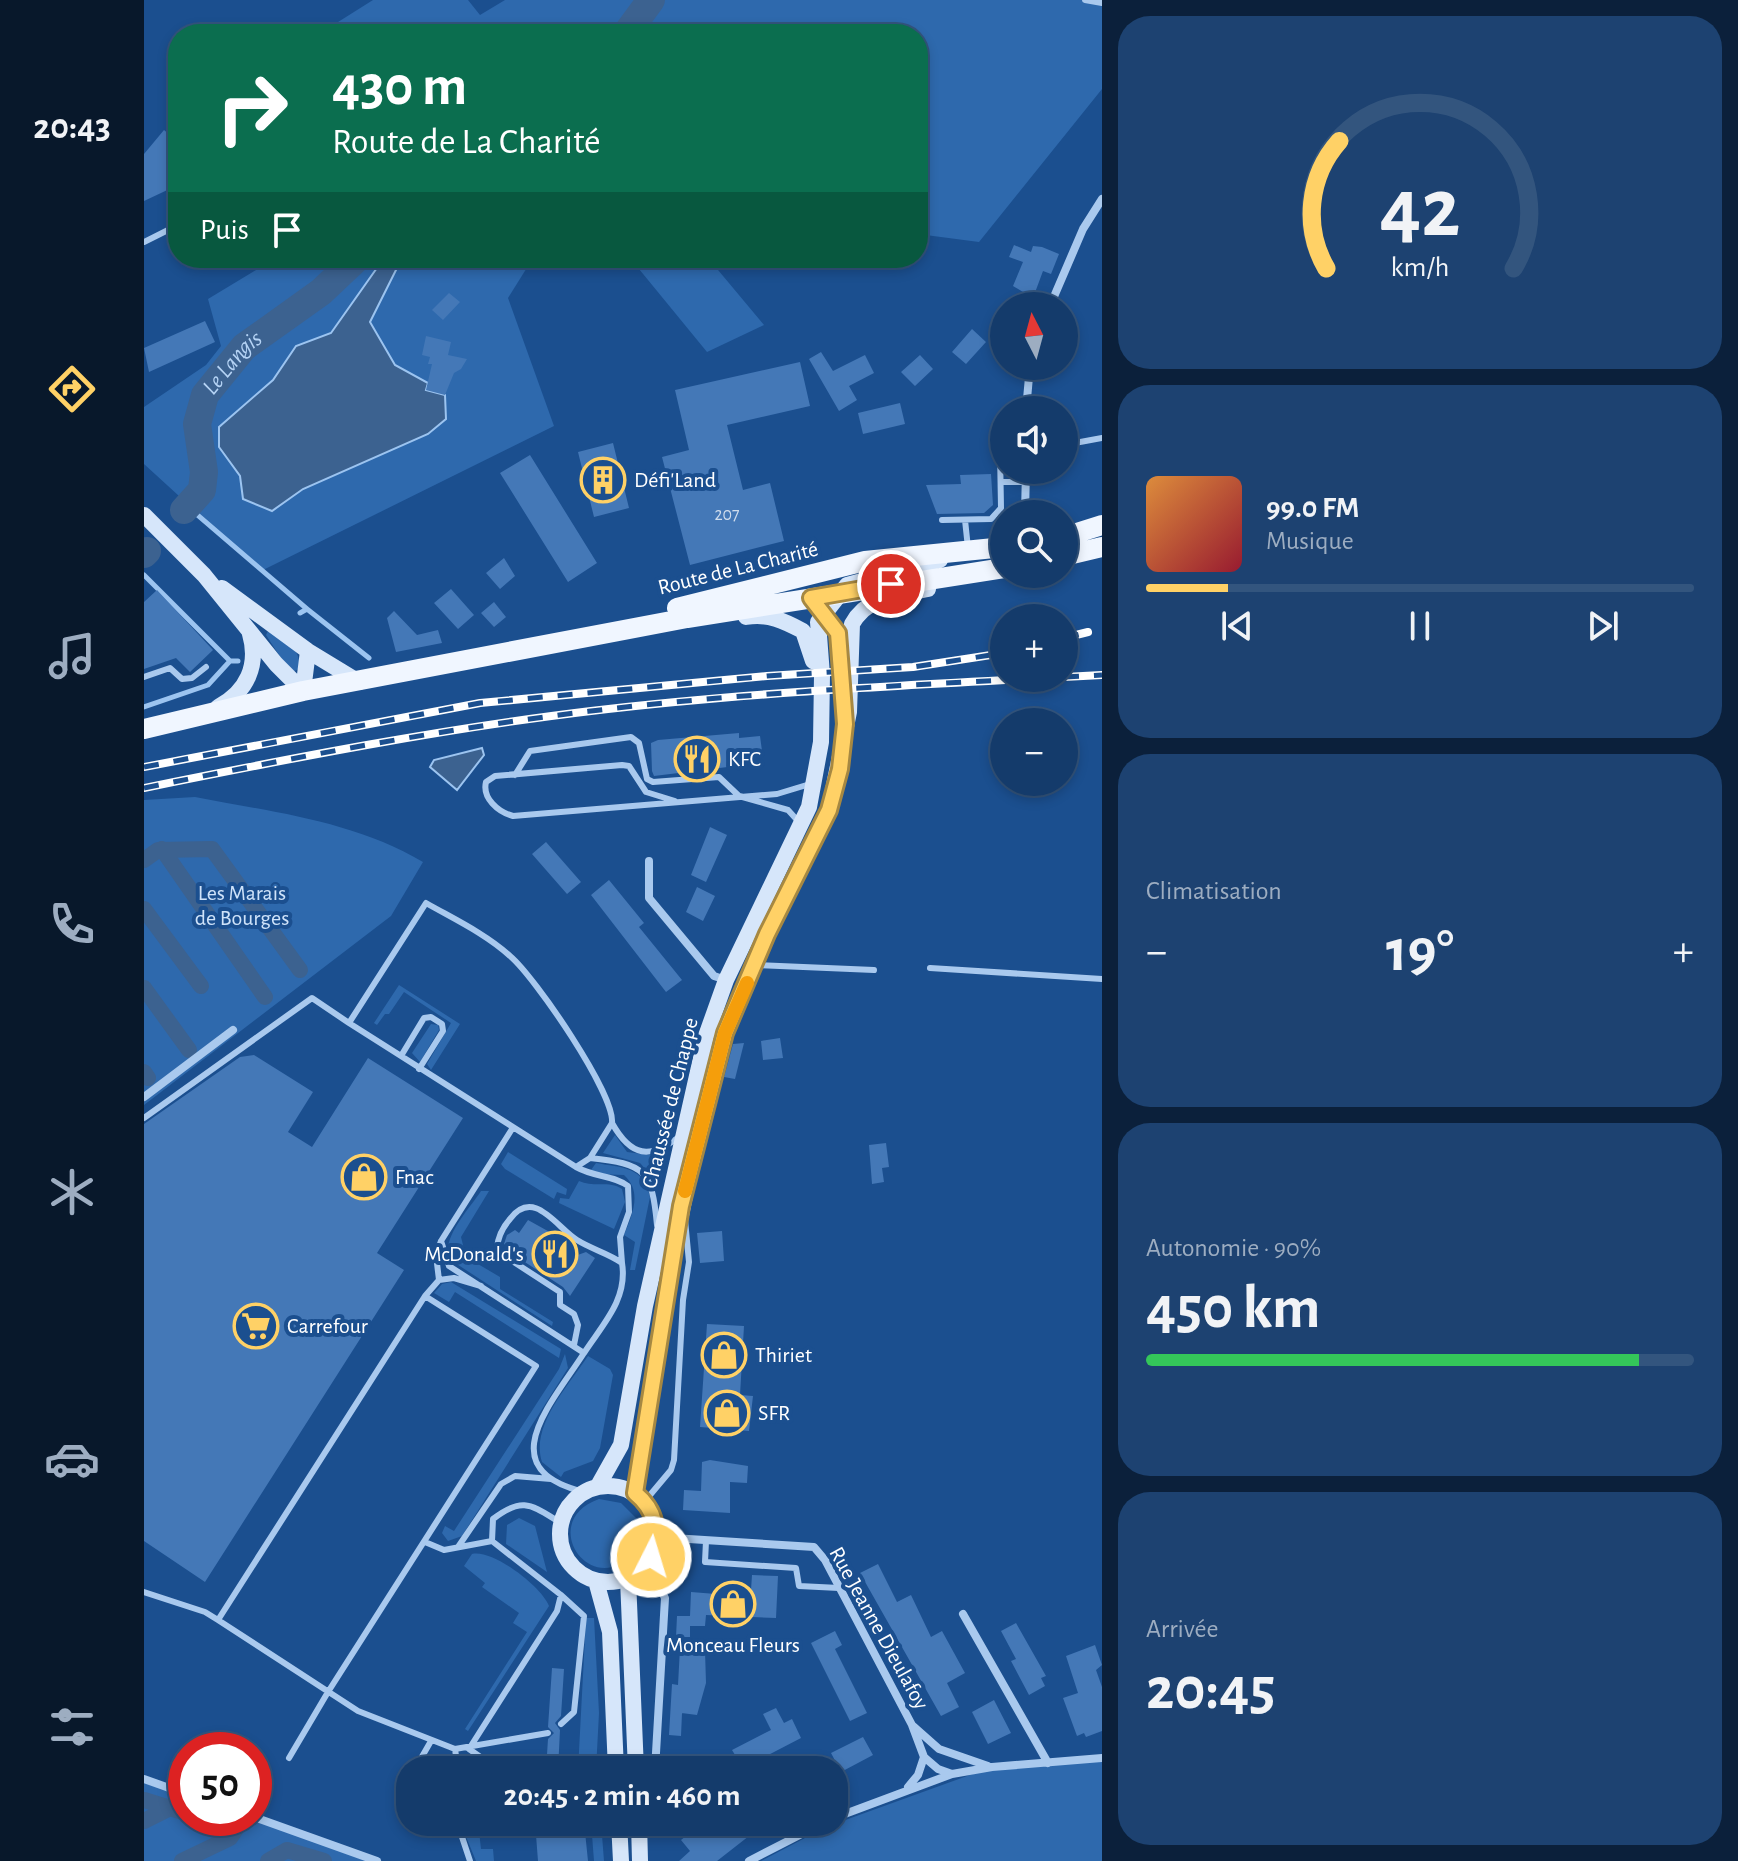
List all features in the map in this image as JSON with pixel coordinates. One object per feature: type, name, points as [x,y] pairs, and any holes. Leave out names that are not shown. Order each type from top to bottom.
[{"type":"main road","points":[[149,519],[204,575],[303,691]]},
{"type":"main road","points":[[1078,533],[1102,525]]},
{"type":"main road","points":[[1078,553],[1102,547]]},
{"type":"main road","name":"Route de La Charité","points":[[535,649],[579,632],[865,561],[990,549]]},
{"type":"main road","points":[[840,593],[847,585],[968,552]]},
{"type":"main road","name":"Route de La Charité","points":[[145,725],[303,691],[687,618],[818,606],[840,593],[990,572]]},
{"type":"main road","name":"Chaussée de Chappe","points":[[657,1537],[655,1519],[640,1497],[681,1206],[725,1033],[754,964],[829,810],[840,769],[849,712],[852,624],[859,612],[872,601],[990,573]]},
{"type":"main road","points":[[204,575],[308,651],[359,682]]},
{"type":"main road","points":[[771,584],[818,606]]},
{"type":"main road","name":"Chaussée de Chappe","points":[[818,606],[838,633],[845,724],[840,769]]},
{"type":"main road","name":"Chaussée de Chappe","points":[[561,1523],[574,1498],[591,1489],[621,1445],[659,1244],[706,1036],[726,980],[801,824],[813,782],[821,742],[822,675],[818,606]]},
{"type":"main road","name":"Chaussée de Chappe","points":[[535,649],[576,648],[759,615],[779,619],[803,631],[813,654],[821,742]]},
{"type":"main road","points":[[208,712],[237,695],[250,676],[255,651],[249,628]]},
{"type":"main road","points":[[303,691],[308,651]]},
{"type":"main road","points":[[591,1489],[619,1487],[640,1497]]},
{"type":"main road","points":[[561,1523],[563,1551],[574,1569],[596,1581],[628,1579],[647,1563],[657,1537]]},
{"type":"main road","points":[[628,1579],[635,1756]]},
{"type":"main road","points":[[596,1581],[610,1632],[615,1756]]},
{"type":"main road","points":[[620,1836],[621,1861]]},
{"type":"main road","points":[[640,1836],[640,1861]]},
{"type":"street","points":[[1056,292],[1083,229],[1102,199]]},
{"type":"street","points":[[649,861],[649,898],[714,976],[726,980]]},
{"type":"street","points":[[144,1097],[233,1030]]},
{"type":"street","points":[[657,1537],[706,1541]]},
{"type":"street","name":"Rue Jeanne Dieulafoy","points":[[706,1541],[814,1547],[912,1725],[924,1757]]},
{"type":"street","points":[[647,1563],[665,1598],[656,1756]]},
{"type":"street","points":[[963,1614],[1048,1763]]},
{"type":"street","name":"Rue Jeanne Dieulafoy","points":[[912,1725],[939,1749],[969,1762],[992,1767]]},
{"type":"street","points":[[906,1790],[918,1775],[924,1757],[938,1769],[952,1774]]},
{"type":"street","points":[[848,1813],[952,1774],[992,1767],[1102,1758]]},
{"type":"street","points":[[144,1779],[168,1788]]},
{"type":"street","points":[[272,1823],[377,1861]]},
{"type":"street","points":[[749,1861],[798,1836]]},
{"type":"lane","points":[[1085,0],[1102,3]]},
{"type":"lane","points":[[144,242],[168,230]]},
{"type":"lane","points":[[1078,442],[1102,438]]},
{"type":"lane","points":[[942,520],[991,519],[1001,508],[1001,484]]},
{"type":"lane","points":[[965,520],[968,552]]},
{"type":"lane","points":[[144,677],[170,668],[182,679],[192,678],[206,667]]},
{"type":"lane","points":[[515,775],[530,751],[624,736],[639,743],[647,779],[653,782],[719,777],[739,796],[788,810],[801,824]]},
{"type":"lane","points":[[675,801],[646,792],[629,766],[622,765],[495,776],[486,782],[484,790],[505,814],[513,816],[777,794],[813,782]]},
{"type":"lane","points":[[349,1023],[426,903],[509,955],[537,984],[609,1101],[612,1123],[623,1144],[638,1152],[665,1148],[683,1134]]},
{"type":"lane","points":[[754,964],[874,970]]},
{"type":"lane","points":[[930,968],[1102,979]]},
{"type":"lane","points":[[726,980],[744,988]]},
{"type":"lane","points":[[144,1118],[312,998],[512,1129],[595,1178],[619,1179],[628,1186],[629,1212],[620,1237],[625,1280],[618,1303],[535,1428],[532,1446],[535,1464],[551,1479]]},
{"type":"lane","points":[[401,1056],[424,1018],[431,1017],[442,1024],[443,1031],[419,1069]]},
{"type":"lane","points":[[576,1167],[590,1158],[612,1123]]},
{"type":"lane","points":[[439,1280],[436,1255],[441,1241],[512,1129]]},
{"type":"lane","points":[[590,1158],[621,1161],[646,1174],[654,1189],[659,1244]]},
{"type":"lane","points":[[640,1497],[671,1470],[674,1460],[690,1241],[681,1206]]},
{"type":"lane","points":[[574,1345],[578,1325],[574,1314],[560,1305],[560,1292],[503,1255],[497,1248],[497,1239],[512,1216],[522,1209],[537,1208],[549,1214],[578,1241],[622,1263]]},
{"type":"lane","points":[[441,1241],[449,1266],[584,1353]]},
{"type":"lane","points":[[218,1620],[425,1296],[439,1280],[454,1278],[481,1286]]},
{"type":"lane","points":[[289,1758],[536,1366],[425,1296]]},
{"type":"lane","points":[[458,1547],[501,1484],[515,1476],[551,1479],[591,1489]]},
{"type":"lane","points":[[492,1541],[493,1519],[512,1505],[529,1504],[561,1523]]},
{"type":"lane","points":[[425,1542],[444,1550],[492,1541],[584,1616],[574,1712],[561,1724]]},
{"type":"lane","points":[[706,1541],[705,1562],[796,1568],[799,1586],[839,1588]]},
{"type":"lane","points":[[144,1592],[205,1612],[358,1711],[431,1741],[455,1749],[469,1749],[548,1733]]},
{"type":"lane","points":[[469,1749],[557,1611],[561,1595]]},
{"type":"lane","points":[[422,1756],[431,1741]]},
{"type":"lane","points":[[455,1749],[456,1756]]},
{"type":"lane","points":[[469,1749],[479,1756]]},
{"type":"lane","points":[[462,1836],[470,1861]]},
{"type":"green space","points":[[373,0],[468,0],[480,15],[505,0],[1085,0],[1102,3],[1102,89],[979,242],[928,235],[928,24],[335,24]]},
{"type":"green space","points":[[259,268],[527,268],[508,298],[554,426],[261,571],[144,464],[144,407],[206,365],[221,346],[208,299]]},
{"type":"green space","points":[[638,268],[716,268],[764,325],[707,352]]},
{"type":"green space","points":[[268,631],[295,650],[299,669],[292,672],[288,669],[266,635]]},
{"type":"green space","name":"Les Marais de Bourges","points":[[195,797],[341,827],[397,848],[423,862],[391,916],[144,1105],[144,800]]},
{"type":"green space","points":[[399,985],[460,1024],[431,1070],[427,1064],[451,1023],[404,992],[389,1014],[385,1014],[377,1025],[374,1023]]},
{"type":"green space","points":[[431,1024],[438,1025],[439,1030],[420,1062],[412,1053]]},
{"type":"green space","points":[[615,1135],[627,1152],[650,1155],[664,1151],[656,1181],[640,1163],[603,1153]]},
{"type":"green space","points":[[508,1152],[567,1189],[566,1195],[557,1192],[554,1199],[505,1169],[501,1164]]},
{"type":"green space","points":[[596,1163],[630,1170],[643,1179],[647,1187],[650,1197],[635,1270],[630,1270],[635,1242],[624,1235],[634,1204],[633,1189],[624,1175],[593,1174],[591,1170]]},
{"type":"green space","points":[[579,1181],[622,1189],[625,1202],[614,1229],[559,1203],[560,1198],[569,1199]]},
{"type":"green space","points":[[481,1191],[489,1191],[461,1237],[466,1257],[500,1277],[500,1289],[553,1322],[552,1326],[449,1259],[449,1242],[453,1233]]},
{"type":"green space","points":[[451,1282],[561,1349],[559,1358],[455,1292],[449,1302],[434,1293],[442,1284]]},
{"type":"green space","points":[[565,1354],[568,1368],[462,1536],[448,1541],[442,1533],[445,1526],[454,1531],[559,1369]]},
{"type":"green space","points":[[588,1356],[610,1369],[613,1375],[600,1448],[593,1461],[564,1472],[561,1477],[542,1462],[541,1434],[553,1406]]},
{"type":"green space","points":[[599,1499],[621,1503],[637,1519],[632,1531],[635,1552],[618,1565],[602,1568],[588,1563],[577,1552],[571,1539],[572,1524],[581,1510]]},
{"type":"green space","points":[[519,1518],[535,1526],[547,1572],[506,1544],[507,1525]]},
{"type":"green space","points":[[472,1554],[492,1557],[516,1571],[537,1589],[549,1606],[468,1731],[465,1729],[527,1632],[513,1623],[519,1613],[482,1587],[485,1583],[464,1566]]},
{"type":"green space","points":[[586,1618],[594,1618],[599,1713],[597,1756],[579,1756]]},
{"type":"green space","points":[[1102,1758],[1102,1861],[761,1861],[809,1836],[848,1836],[848,1819],[992,1767]]},
{"type":"green space","points":[[144,1779],[168,1788],[168,1836],[272,1836],[272,1824],[377,1861],[144,1861]]},
{"type":"green space","points":[[466,1836],[480,1836],[481,1849],[493,1849],[494,1861],[476,1861]]},
{"type":"green space","points":[[592,1836],[602,1836],[604,1861],[594,1861]]},
{"type":"shaded area","points":[[377,268],[397,268],[370,322],[395,365],[428,383],[426,390],[445,395],[446,419],[428,434],[303,489],[272,511],[243,499],[240,476],[219,447],[219,427],[273,380],[296,346],[331,333]]},
{"type":"shaded area","points":[[482,748],[484,755],[457,790],[430,767],[434,760]]},
{"type":"building","points":[[164,130],[168,133],[168,190],[144,201],[144,154]]},
{"type":"building","points":[[1014,245],[1031,252],[1033,246],[1042,247],[1059,254],[1051,274],[1043,271],[1035,292],[1023,292],[1013,286],[1023,262],[1009,257]]},
{"type":"building","points":[[449,293],[460,302],[443,320],[432,310]]},
{"type":"building","points":[[205,321],[215,342],[149,372],[144,348]]},
{"type":"building","points":[[972,329],[986,342],[966,364],[952,352]]},
{"type":"building","points":[[426,336],[451,342],[448,355],[467,359],[461,369],[454,373],[445,395],[426,390],[432,364],[428,364],[430,357],[422,355]]},
{"type":"building","points":[[821,352],[833,371],[865,355],[874,373],[849,386],[857,400],[839,411],[809,359]]},
{"type":"building","points":[[920,355],[933,369],[915,386],[901,372]]},
{"type":"building","points":[[800,362],[810,406],[727,425],[743,490],[770,483],[784,541],[690,565],[662,457],[689,450],[675,390]]},
{"type":"building","points":[[900,403],[905,424],[863,434],[858,413]]},
{"type":"building","name":"Défi'Land","points":[[613,443],[629,508],[594,517],[578,452]]},
{"type":"building","points":[[530,455],[597,563],[568,582],[500,473]]},
{"type":"building","points":[[990,474],[993,500],[990,500],[990,508],[984,513],[937,514],[926,485],[961,484],[960,475]]},
{"type":"building","points":[[504,558],[515,576],[500,589],[486,573]]},
{"type":"building","points":[[451,589],[474,615],[458,629],[434,603]]},
{"type":"building","points":[[157,590],[213,650],[190,672],[176,658],[144,669],[144,602]]},
{"type":"building","points":[[494,602],[506,617],[494,627],[481,613]]},
{"type":"building","points":[[394,611],[417,635],[438,630],[442,643],[396,652],[387,618]]},
{"type":"building","name":"KFC","points":[[739,733],[739,738],[760,736],[762,751],[743,753],[744,765],[654,776],[651,743]]},
{"type":"building","points":[[710,827],[727,835],[706,882],[691,875]]},
{"type":"building","points":[[546,842],[581,882],[567,894],[532,854]]},
{"type":"building","points":[[609,880],[644,923],[639,927],[682,980],[666,992],[591,895]]},
{"type":"building","points":[[697,887],[715,896],[703,921],[686,912]]},
{"type":"building","points":[[780,1038],[783,1058],[763,1060],[761,1041]]},
{"type":"building","points":[[744,1043],[735,1079],[724,1077],[733,1044]]},
{"type":"building","name":"Carrefour","points":[[254,1055],[313,1092],[288,1132],[312,1147],[368,1058],[463,1118],[377,1253],[404,1270],[205,1582],[144,1541],[144,1124],[240,1057]]},
{"type":"building","points":[[886,1143],[889,1167],[882,1168],[884,1182],[872,1184],[869,1145]]},
{"type":"building","name":"McDonald's","points":[[528,1220],[573,1245],[575,1256],[586,1252],[595,1258],[570,1296],[563,1287],[508,1251],[510,1248],[504,1244],[507,1235],[515,1230],[519,1233]]},
{"type":"building","points":[[722,1231],[724,1261],[700,1263],[697,1233]]},
{"type":"building","points":[[707,1324],[744,1326],[740,1395],[753,1396],[749,1431],[700,1427]]},
{"type":"building","points":[[710,1460],[748,1466],[747,1483],[730,1482],[730,1513],[683,1510],[684,1490],[701,1491],[702,1462]]},
{"type":"building","points":[[878,1564],[897,1602],[911,1595],[931,1637],[942,1631],[965,1673],[947,1683],[959,1707],[941,1716],[860,1573]]},
{"type":"building","name":"Monceau Fleurs","points":[[752,1575],[778,1576],[776,1618],[706,1615],[705,1626],[690,1626],[690,1637],[676,1637],[677,1616],[690,1616],[691,1592],[716,1594],[716,1588],[751,1590]]},
{"type":"building","points":[[1016,1623],[1046,1676],[1041,1678],[1045,1686],[1029,1695],[1011,1661],[1016,1659],[1001,1631]]},
{"type":"building","points":[[835,1631],[842,1645],[835,1649],[867,1713],[850,1721],[811,1643]]},
{"type":"building","points":[[1095,1645],[1102,1665],[1096,1670],[1102,1687],[1102,1731],[1086,1737],[1084,1733],[1077,1736],[1063,1698],[1078,1693],[1066,1656]]},
{"type":"building","points":[[680,1648],[705,1651],[706,1683],[697,1715],[682,1713],[681,1736],[669,1735],[672,1684],[678,1685]]},
{"type":"building","points":[[552,1668],[564,1669],[561,1716],[555,1723],[560,1730],[559,1756],[547,1756],[548,1739],[554,1733],[548,1727]]},
{"type":"building","points":[[994,1700],[1011,1733],[988,1744],[972,1712]]},
{"type":"building","points":[[776,1708],[784,1723],[792,1719],[801,1738],[766,1756],[736,1756],[732,1750],[771,1730],[763,1714]]},
{"type":"building","points":[[863,1737],[873,1755],[848,1768],[848,1756],[833,1756],[831,1753]]},
{"type":"building","points":[[536,1836],[585,1836],[588,1861],[538,1861]]},
{"type":"building","points":[[686,1836],[749,1836],[717,1861],[679,1861],[690,1851],[681,1840]]},
{"type":"waterway","name":"Le Langis","points":[[633,24],[651,0]]},
{"type":"waterway","name":"Le Langis","points":[[184,510],[202,490],[204,472],[197,424],[205,395],[244,347],[321,292],[346,268]]},
{"type":"waterway","points":[[187,506],[307,609],[300,613]]},
{"type":"waterway","name":"Le Langis","points":[[144,554],[147,551]]},
{"type":"waterway","points":[[144,575],[230,661]]},
{"type":"waterway","points":[[307,609],[369,658]]},
{"type":"waterway","points":[[144,707],[208,685],[230,661],[238,661]]},
{"type":"waterway","points":[[162,849],[265,997]]},
{"type":"waterway","points":[[144,860],[158,850],[212,849],[300,970]]},
{"type":"waterway","points":[[144,909],[201,986]]},
{"type":"waterway","points":[[144,988],[189,1050]]},
{"type":"waterway","points":[[144,1072],[148,1078]]},
{"type":"waterway","points":[[144,1800],[168,1807]]},
{"type":"waterway","points":[[144,1821],[168,1809]]},
{"type":"waterway","points":[[182,1861],[231,1836]]},
{"type":"waterway","points":[[268,1861],[287,1850],[324,1861]]},
{"type":"railway","points":[[1078,634],[1088,632]]},
{"type":"railway","points":[[144,767],[480,703],[767,676],[913,667],[990,655]]},
{"type":"railway","points":[[1078,676],[1102,675]]},
{"type":"railway","points":[[144,788],[311,755],[535,718],[760,695],[990,681]]},
{"type":"slow traffic","points":[[685,1191],[725,1033],[747,983]]},
{"type":"place","name":"Défi'Land","points":[[603,480]]},
{"type":"place","name":"KFC","points":[[697,759]]},
{"type":"place","name":"Fnac","points":[[364,1177]]},
{"type":"place","name":"McDonald's","points":[[555,1254]]},
{"type":"place","name":"Carrefour","points":[[256,1326]]},
{"type":"place","name":"Thiriet","points":[[724,1355]]},
{"type":"place","name":"SFR","points":[[727,1413]]},
{"type":"place","name":"Monceau Fleurs","points":[[733,1604]]},
{"type":"route","points":[[651,1557],[657,1537],[655,1519],[645,1501],[635,1493],[681,1206],[699,1128],[725,1033],[767,934],[829,810],[840,769],[845,724],[838,633],[811,598],[891,584]]}]
